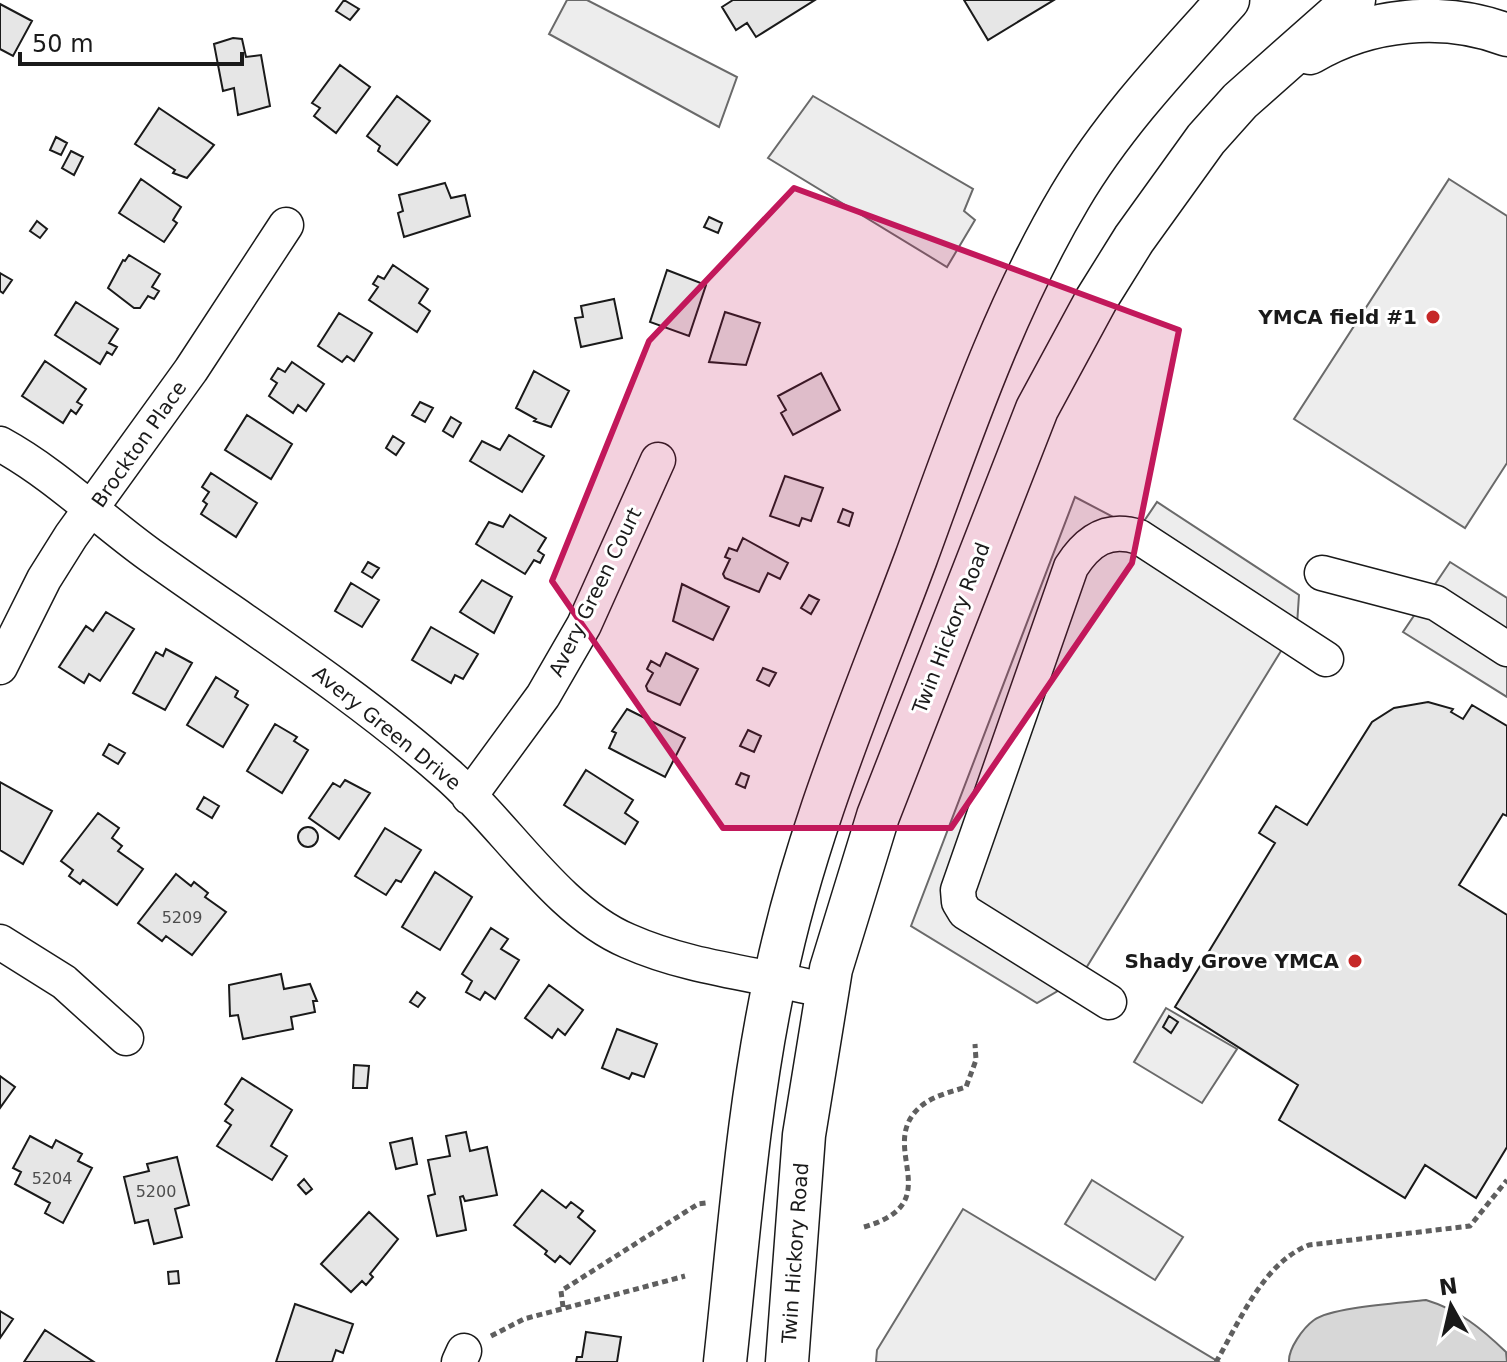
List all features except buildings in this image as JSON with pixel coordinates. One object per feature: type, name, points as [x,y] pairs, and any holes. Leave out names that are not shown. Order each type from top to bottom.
[{"type":"main road","points":[[725,1362],[755,1093],[775,977],[819,813],[995,343],[1070,197],[1101,151],[1169,64],[1228,0]]},
{"type":"main road","name":"Twin Hickory Road","points":[[787,1362],[804,1135],[827,991],[878,816],[1037,409],[1096,300],[1134,239],[1206,139],[1240,101],[1354,0]]},
{"type":"main road","points":[[1240,101],[1314,50],[1385,25],[1422,20],[1453,21],[1507,35]]},
{"type":"street","name":"Brockton Place","points":[[0,667],[44,579],[191,370],[286,225]]},
{"type":"street","name":"Avery Green Drive","points":[[0,444],[30,461],[149,554],[319,671],[419,750],[469,797],[569,902],[626,941],[708,967],[775,977],[827,991]]},
{"type":"street","name":"Avery Green Court","points":[[469,797],[543,696],[584,625],[658,460]]},
{"type":"street","points":[[1109,1002],[965,912],[959,902],[958,890],[1071,567],[1082,550],[1107,535],[1121,532],[1139,537],[1326,659]]},
{"type":"street","points":[[1322,573],[1436,603],[1507,649]]},
{"type":"street","points":[[0,942],[64,982],[126,1038]]},
{"type":"path","points":[[864,1227],[888,1220],[905,1203],[911,1181],[903,1137],[919,1107],[966,1087],[976,1060],[975,1044]]},
{"type":"path","points":[[1216,1362],[1263,1284],[1291,1252],[1309,1245],[1470,1226],[1507,1180]]},
{"type":"path","points":[[563,1307],[561,1291],[698,1204],[715,1202]]},
{"type":"path","points":[[462,1356],[524,1319],[685,1276]]},
{"type":"highlighted area","points":[[794,188],[1179,330],[1132,563],[951,828],[723,828],[552,581],[649,341]]},
{"type":"shaded area","points":[[567,0],[587,0],[737,77],[719,127],[549,34]]},
{"type":"shaded area","points":[[813,96],[973,189],[964,211],[975,220],[947,267],[768,158]]},
{"type":"shaded area","name":"YMCA field #1","points":[[1449,179],[1507,216],[1507,463],[1465,528],[1294,419]]},
{"type":"shaded area","points":[[1075,497],[1138,530],[1157,502],[1299,595],[1297,625],[1080,978],[1037,1003],[911,926]]},
{"type":"shaded area","points":[[1450,562],[1507,598],[1507,697],[1403,632]]},
{"type":"shaded area","points":[[1166,1008],[1237,1049],[1202,1103],[1134,1062]]},
{"type":"shaded area","points":[[1092,1180],[1183,1237],[1155,1280],[1065,1224]]},
{"type":"shaded area","points":[[963,1209],[1219,1362],[876,1362],[877,1350]]},
{"type":"shaded area","points":[[1426,1300],[1449,1309],[1478,1328],[1506,1352],[1507,1362],[1289,1362],[1301,1333],[1314,1320],[1351,1309]]},
{"type":"place","name":"YMCA field #1","points":[[1433,317]]},
{"type":"place","name":"Shady Grove YMCA","points":[[1355,961]]}]
